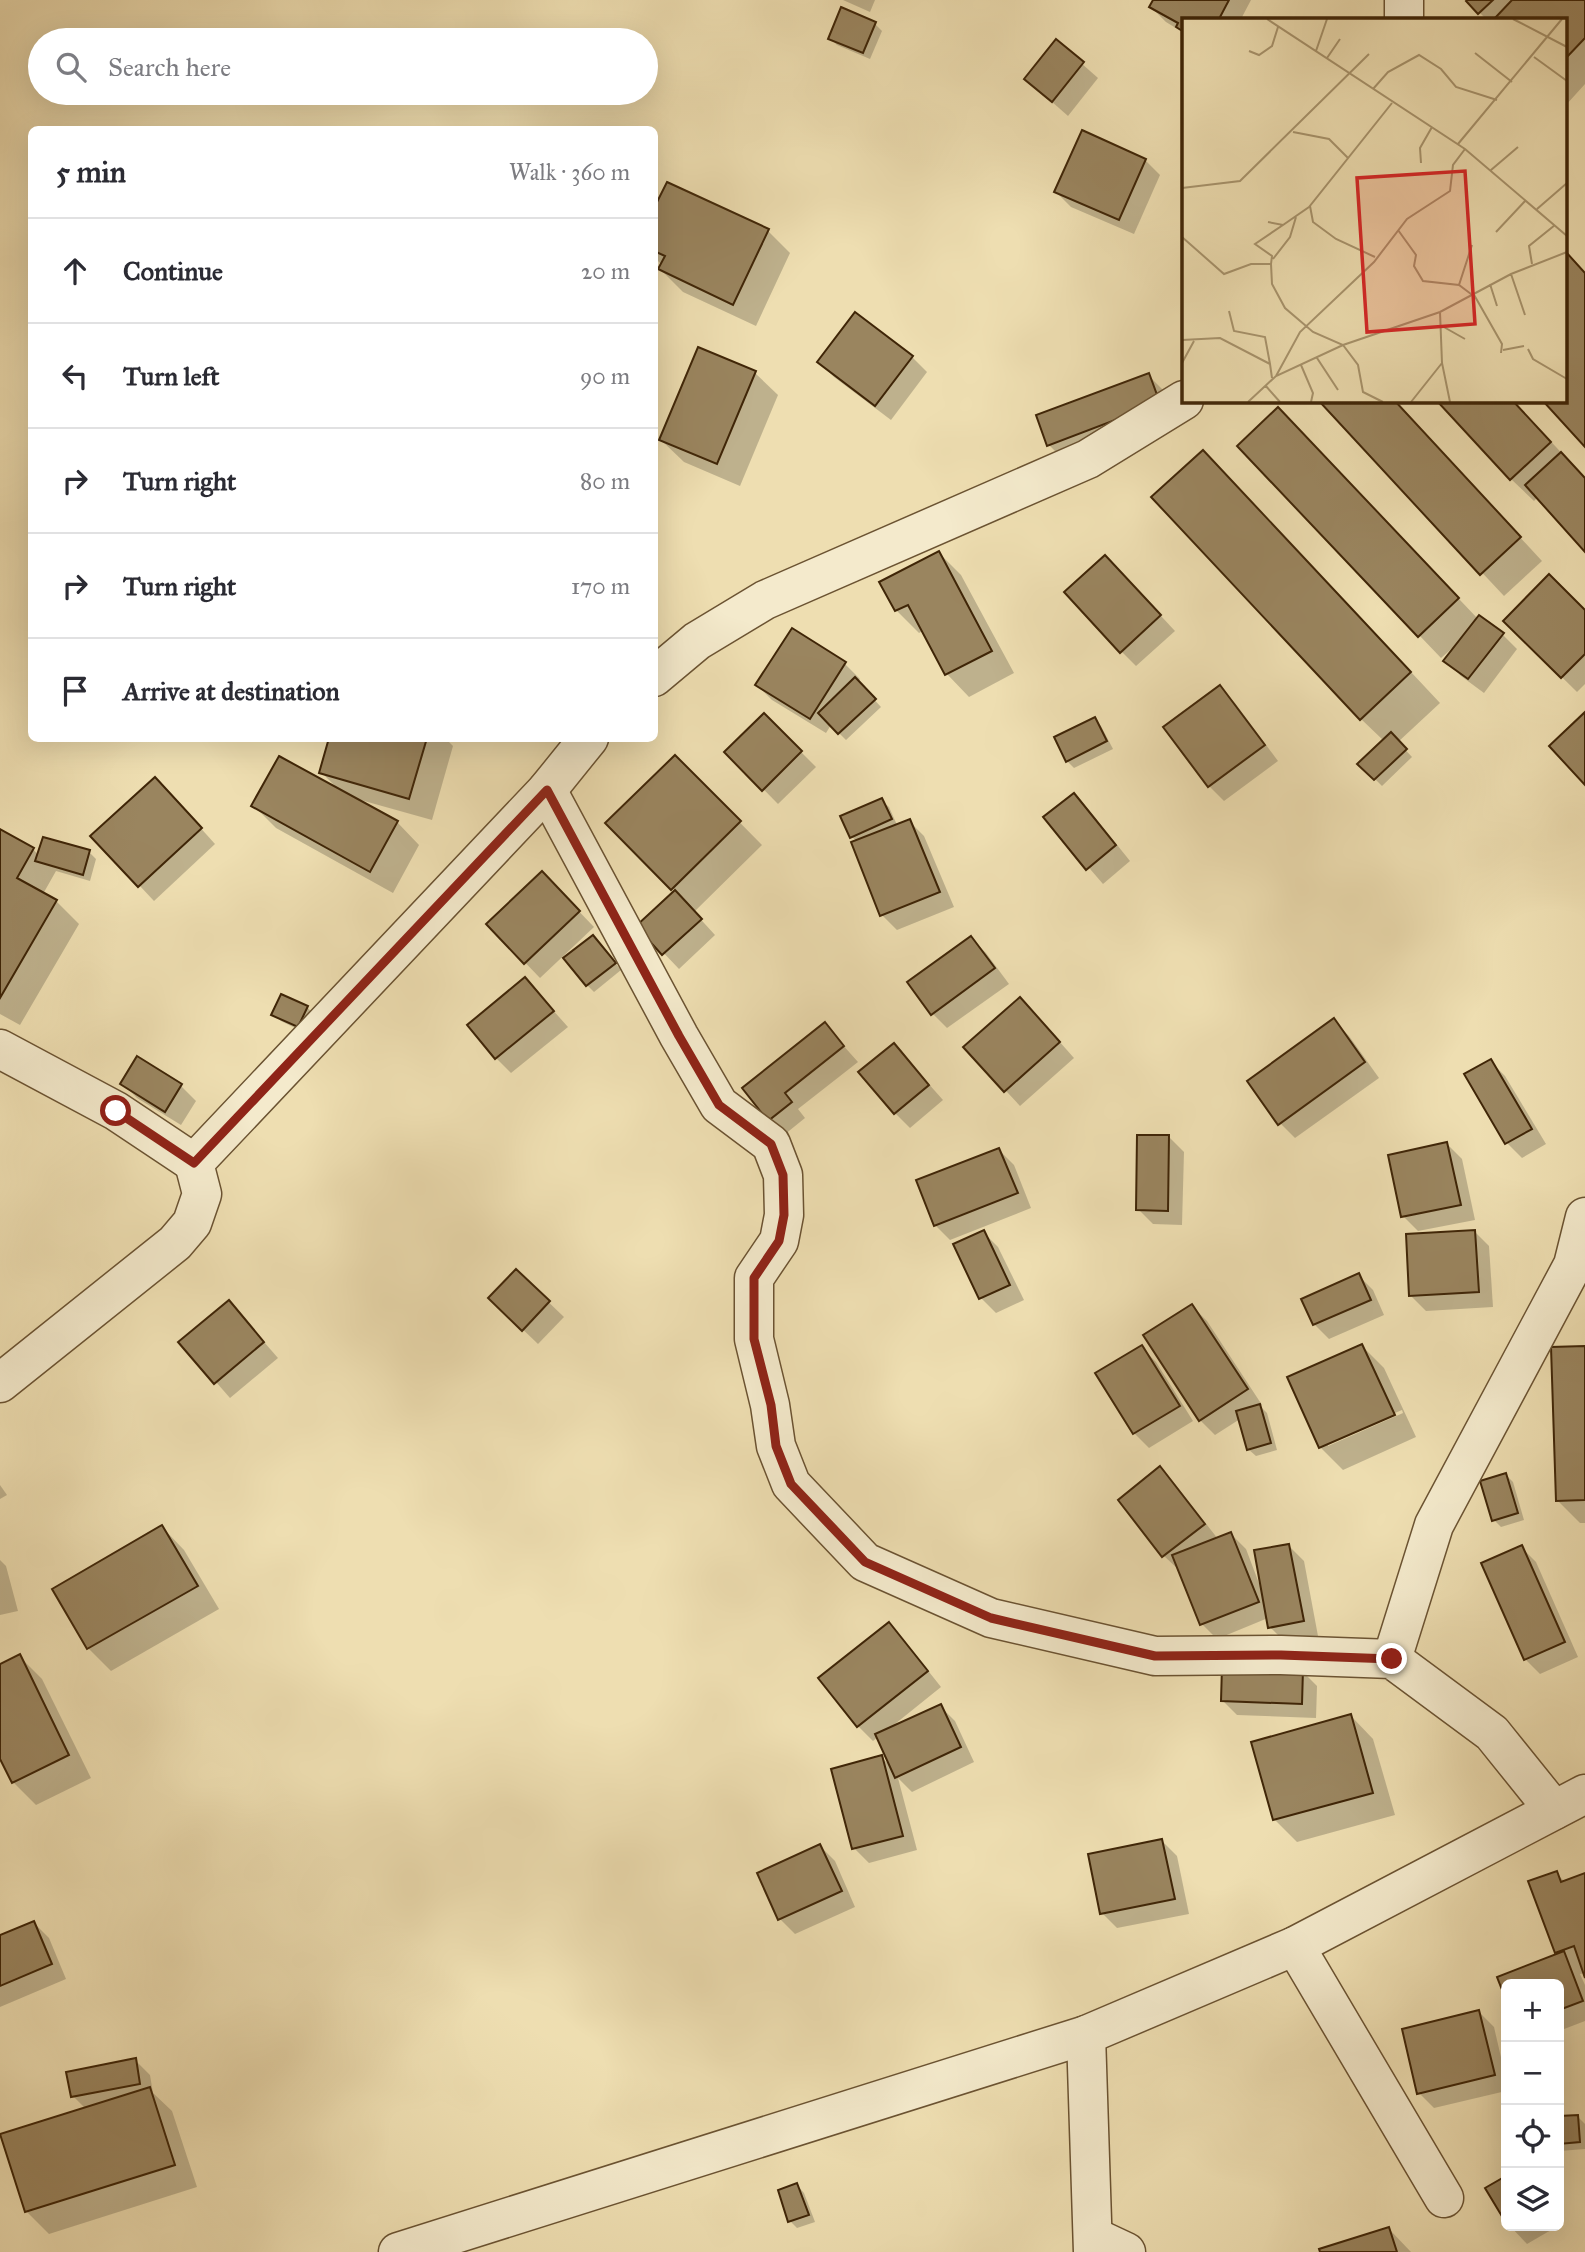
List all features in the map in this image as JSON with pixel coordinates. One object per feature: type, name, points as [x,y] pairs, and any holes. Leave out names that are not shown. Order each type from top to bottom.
[{"type":"street","points":[[1404,0],[1404,18]]},
{"type":"street","points":[[658,674],[698,641],[765,600],[1088,459],[1182,401]]},
{"type":"street","points":[[194,1163],[547,790],[586,742]]},
{"type":"street","points":[[398,2252],[1086,2035],[1295,1946],[1569,1802],[1492,1733],[1392,1659],[1281,1655],[1155,1656],[991,1618],[865,1562],[791,1484],[776,1446],[771,1405],[754,1339],[754,1278],[779,1241],[784,1215],[783,1175],[771,1144],[719,1105],[547,790]]},
{"type":"street","points":[[0,1049],[116,1111],[194,1163],[202,1194],[192,1223],[175,1243],[0,1383]]},
{"type":"street","points":[[1392,1659],[1434,1525],[1573,1265],[1585,1217]]},
{"type":"street","points":[[1295,1946],[1444,2198]]},
{"type":"street","points":[[1086,2035],[1104,2247]]},
{"type":"building","points":[[1153,0],[1229,0],[1220,18],[1182,18],[1182,31],[1176,27],[1178,23],[1149,7]]},
{"type":"building","points":[[1467,0],[1493,0],[1478,14]]},
{"type":"building","points":[[1512,0],[1585,0],[1585,38],[1568,56],[1568,18],[1495,18]]},
{"type":"building","points":[[841,7],[876,22],[863,53],[828,39]]},
{"type":"building","points":[[1056,39],[1084,62],[1052,102],[1024,79]]},
{"type":"building","points":[[1082,130],[1146,159],[1119,220],[1054,192]]},
{"type":"building","points":[[667,182],[769,229],[733,305],[658,269],[665,256],[658,253],[658,200]]},
{"type":"building","points":[[1568,254],[1585,273],[1585,447],[1544,402],[1568,402]]},
{"type":"building","points":[[855,312],[913,356],[875,406],[817,362]]},
{"type":"building","points":[[698,347],[756,371],[717,464],[659,440]]},
{"type":"building","points":[[1149,373],[1160,403],[1047,446],[1036,415]]},
{"type":"building","points":[[1320,402],[1396,402],[1521,537],[1480,575]]},
{"type":"building","points":[[1438,402],[1514,402],[1551,442],[1510,480]]},
{"type":"building","points":[[1278,407],[1459,598],[1418,637],[1237,446]]},
{"type":"building","points":[[1203,450],[1411,672],[1360,720],[1151,497]]},
{"type":"building","points":[[1561,452],[1585,478],[1585,552],[1525,485]]},
{"type":"building","points":[[939,551],[992,651],[945,675],[908,605],[895,611],[879,582]]},
{"type":"building","points":[[1105,555],[1161,615],[1120,653],[1064,592]]},
{"type":"building","points":[[1549,574],[1585,610],[1585,654],[1561,678],[1503,621]]},
{"type":"building","points":[[1479,615],[1504,633],[1468,679],[1443,661]]},
{"type":"building","points":[[792,628],[846,662],[810,719],[755,685]]},
{"type":"building","points":[[855,677],[876,699],[838,734],[818,713]]},
{"type":"building","points":[[1220,685],[1265,745],[1208,787],[1163,727]]},
{"type":"building","points":[[1585,712],[1585,785],[1549,746]]},
{"type":"building","points":[[764,713],[802,751],[762,791],[724,752]]},
{"type":"building","points":[[1095,717],[1107,741],[1066,762],[1054,737]]},
{"type":"building","points":[[1391,732],[1407,749],[1374,780],[1357,764]]},
{"type":"building","points":[[328,742],[426,742],[409,799],[319,773]]},
{"type":"building","points":[[675,755],[741,821],[671,890],[605,823]]},
{"type":"building","points":[[279,756],[398,821],[370,872],[251,806]]},
{"type":"building","points":[[155,777],[202,828],[138,887],[90,836]]},
{"type":"building","points":[[1074,793],[1116,845],[1086,870],[1043,817]]},
{"type":"building","points":[[882,798],[892,819],[850,838],[840,816]]},
{"type":"building","points":[[910,819],[940,892],[880,916],[851,842]]},
{"type":"building","points":[[0,829],[34,848],[17,878],[57,900],[0,998]]},
{"type":"building","points":[[43,837],[90,850],[83,875],[35,861]]},
{"type":"building","points":[[542,871],[580,911],[524,964],[486,924]]},
{"type":"building","points":[[675,890],[702,919],[662,955],[636,926]]},
{"type":"building","points":[[593,935],[616,963],[586,986],[563,958]]},
{"type":"building","points":[[971,936],[995,968],[931,1015],[907,982]]},
{"type":"building","points":[[525,977],[554,1011],[495,1059],[467,1025]]},
{"type":"building","points":[[281,994],[308,1006],[298,1027],[271,1015]]},
{"type":"building","points":[[1020,997],[1060,1042],[1004,1092],[963,1047]]},
{"type":"building","points":[[1334,1018],[1365,1062],[1278,1125],[1247,1081]]},
{"type":"building","points":[[825,1022],[844,1046],[785,1093],[792,1102],[768,1121],[742,1088]]},
{"type":"building","points":[[894,1043],[929,1085],[894,1114],[858,1072]]},
{"type":"building","points":[[137,1056],[182,1084],[165,1112],[120,1084]]},
{"type":"building","points":[[1491,1059],[1532,1129],[1505,1144],[1464,1074]]},
{"type":"building","points":[[1137,1135],[1169,1135],[1168,1211],[1136,1210]]},
{"type":"building","points":[[1447,1142],[1461,1205],[1401,1217],[1388,1155]]},
{"type":"building","points":[[999,1148],[1018,1193],[934,1226],[916,1180]]},
{"type":"building","points":[[984,1230],[1010,1285],[979,1299],[953,1244]]},
{"type":"building","points":[[1475,1230],[1479,1292],[1409,1296],[1406,1234]]},
{"type":"building","points":[[516,1269],[550,1301],[522,1331],[488,1298]]},
{"type":"building","points":[[1359,1273],[1371,1300],[1313,1325],[1301,1299]]},
{"type":"building","points":[[229,1300],[264,1342],[214,1384],[178,1342]]},
{"type":"building","points":[[1192,1304],[1248,1389],[1199,1421],[1143,1335]]},
{"type":"building","points":[[1362,1344],[1395,1415],[1319,1448],[1287,1377]]},
{"type":"building","points":[[1142,1345],[1180,1406],[1133,1434],[1095,1373]]},
{"type":"building","points":[[1585,1346],[1585,1500],[1556,1501],[1551,1347]]},
{"type":"building","points":[[1260,1404],[1271,1443],[1247,1450],[1236,1411]]},
{"type":"building","points":[[1160,1466],[1205,1524],[1162,1557],[1118,1500]]},
{"type":"building","points":[[1506,1473],[1518,1513],[1492,1521],[1480,1481]]},
{"type":"building","points":[[162,1525],[198,1586],[87,1649],[52,1589]]},
{"type":"building","points":[[1231,1532],[1259,1602],[1200,1625],[1172,1555]]},
{"type":"building","points":[[1289,1544],[1304,1621],[1268,1628],[1254,1550]]},
{"type":"building","points":[[1522,1545],[1565,1642],[1524,1660],[1481,1563]]},
{"type":"building","points":[[889,1622],[928,1671],[857,1727],[818,1678]]},
{"type":"building","points":[[20,1654],[69,1755],[12,1783],[0,1759],[0,1664]]},
{"type":"building","points":[[1222,1666],[1303,1669],[1302,1704],[1221,1701]]},
{"type":"building","points":[[941,1704],[961,1747],[895,1778],[875,1734]]},
{"type":"building","points":[[1351,1714],[1373,1793],[1273,1820],[1251,1742]]},
{"type":"building","points":[[882,1755],[903,1836],[852,1849],[831,1769]]},
{"type":"building","points":[[1162,1839],[1175,1899],[1100,1914],[1088,1854]]},
{"type":"building","points":[[820,1844],[842,1891],[778,1920],[757,1873]]},
{"type":"building","points":[[1557,1871],[1561,1882],[1585,1873],[1585,1978],[1574,1946],[1555,1953],[1528,1881]]},
{"type":"building","points":[[34,1921],[52,1964],[0,1986],[0,1935]]},
{"type":"building","points":[[1564,1951],[1583,2001],[1564,2008],[1564,1979],[1501,1979],[1501,1987],[1497,1977]]},
{"type":"building","points":[[1479,2010],[1495,2075],[1417,2094],[1402,2029]]},
{"type":"building","points":[[136,2058],[140,2084],[71,2097],[66,2072]]},
{"type":"building","points":[[150,2087],[175,2165],[25,2212],[0,2134]]},
{"type":"building","points":[[1578,2115],[1580,2142],[1564,2144],[1564,2116]]},
{"type":"building","points":[[1501,2179],[1501,2215],[1485,2188]]},
{"type":"building","points":[[797,2183],[809,2215],[788,2222],[778,2190]]},
{"type":"building","points":[[1389,2227],[1397,2252],[1320,2252],[1319,2249]]},
{"type":"route","points":[[116,1111],[194,1163],[547,790],[719,1105],[771,1144],[783,1175],[784,1215],[779,1241],[754,1278],[754,1339],[771,1405],[776,1446],[791,1484],[865,1562],[991,1618],[1155,1656],[1281,1655],[1392,1659]]}]
